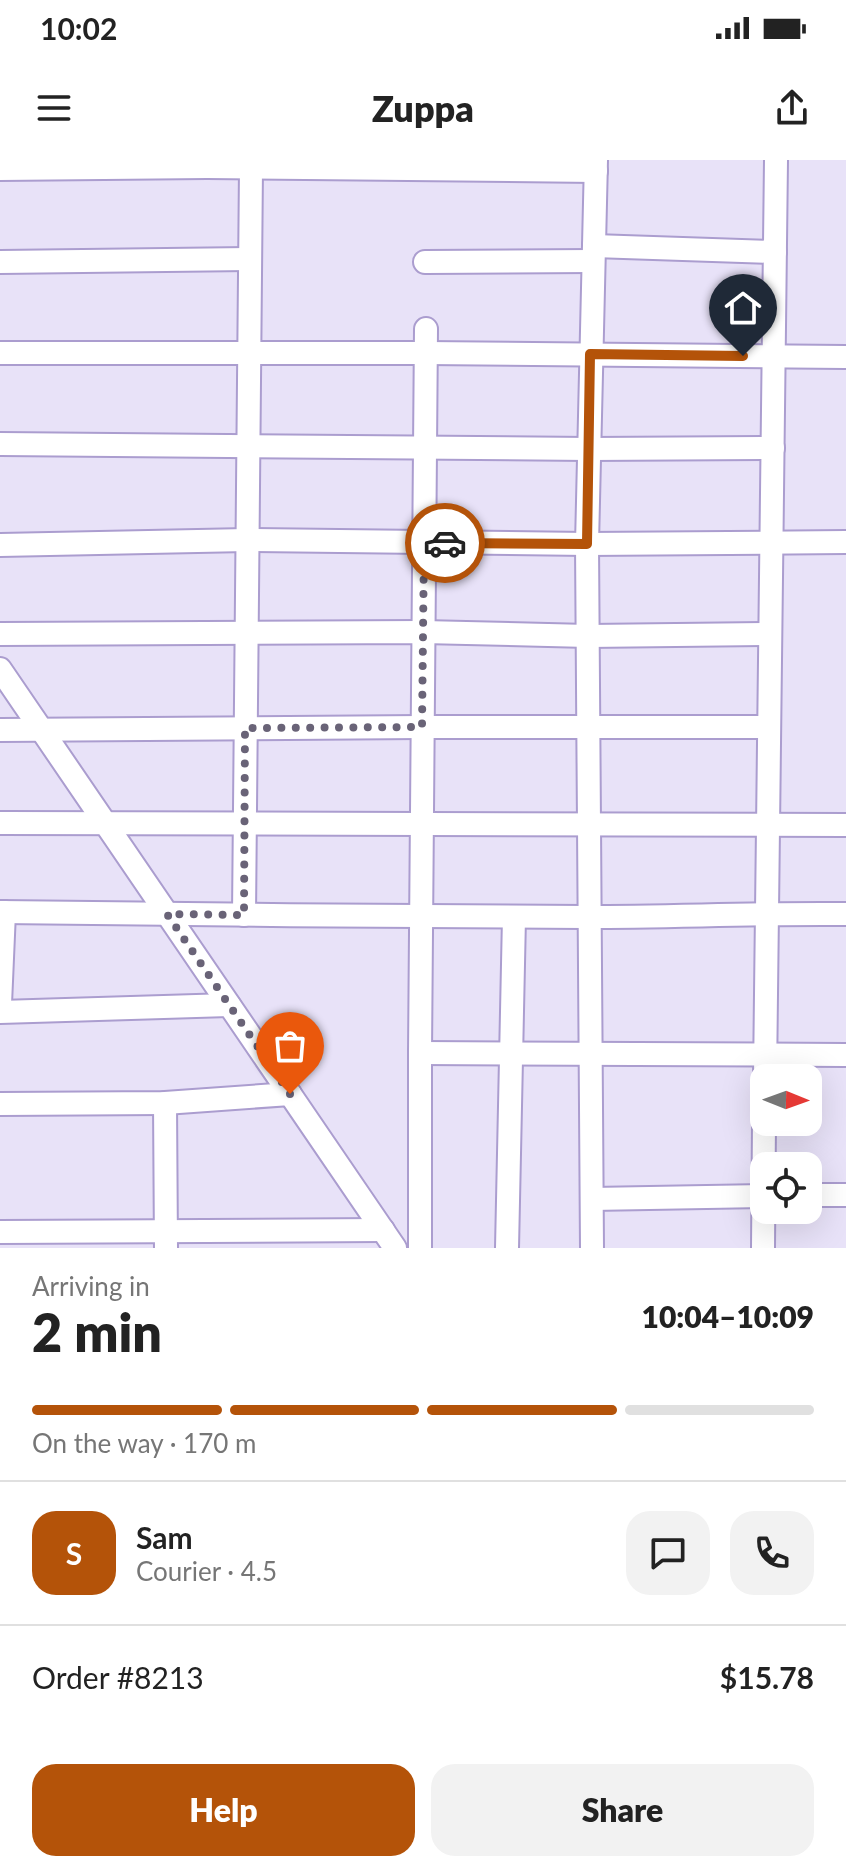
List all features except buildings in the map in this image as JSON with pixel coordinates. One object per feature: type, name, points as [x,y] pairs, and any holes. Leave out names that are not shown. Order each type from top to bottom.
[{"type":"street","points":[[765,1064],[776,160]]},
{"type":"street","points":[[0,169],[71,164],[251,168],[321,164],[596,165],[587,544],[592,1248]]},
{"type":"street","points":[[244,915],[251,168]]},
{"type":"street","points":[[425,262],[593,253],[775,252]]},
{"type":"street","points":[[0,262],[249,259]]},
{"type":"street","points":[[420,1248],[426,329]]},
{"type":"street","points":[[0,353],[846,357]]},
{"type":"street","points":[[0,444],[773,448]]},
{"type":"street","points":[[0,545],[247,540],[587,544],[846,542]]},
{"type":"street","points":[[0,634],[770,634]]},
{"type":"street","points":[[0,669],[389,1239]]},
{"type":"street","points":[[0,730],[769,727]]},
{"type":"street","points":[[0,823],[846,825]]},
{"type":"street","points":[[0,1004],[2,912],[421,917],[846,914]]},
{"type":"street","points":[[507,1248],[514,917]]},
{"type":"street","points":[[0,1012],[229,1005]]},
{"type":"street","points":[[420,1053],[846,1055]]},
{"type":"street","points":[[0,1104],[165,1103],[290,1094]]},
{"type":"street","points":[[165,1103],[166,1240]]},
{"type":"street","points":[[822,1195],[846,1195]]},
{"type":"street","points":[[592,1199],[750,1196]]},
{"type":"street","points":[[763,1224],[763,1248]]},
{"type":"street","points":[[6,1248],[0,1234],[166,1240],[389,1239]]},
{"type":"way so far","points":[[290,1094],[167,914],[244,915],[245,728],[422,727],[424,543],[445,543]]},
{"type":"route","points":[[445,543],[587,544],[590,354],[743,356]]}]
